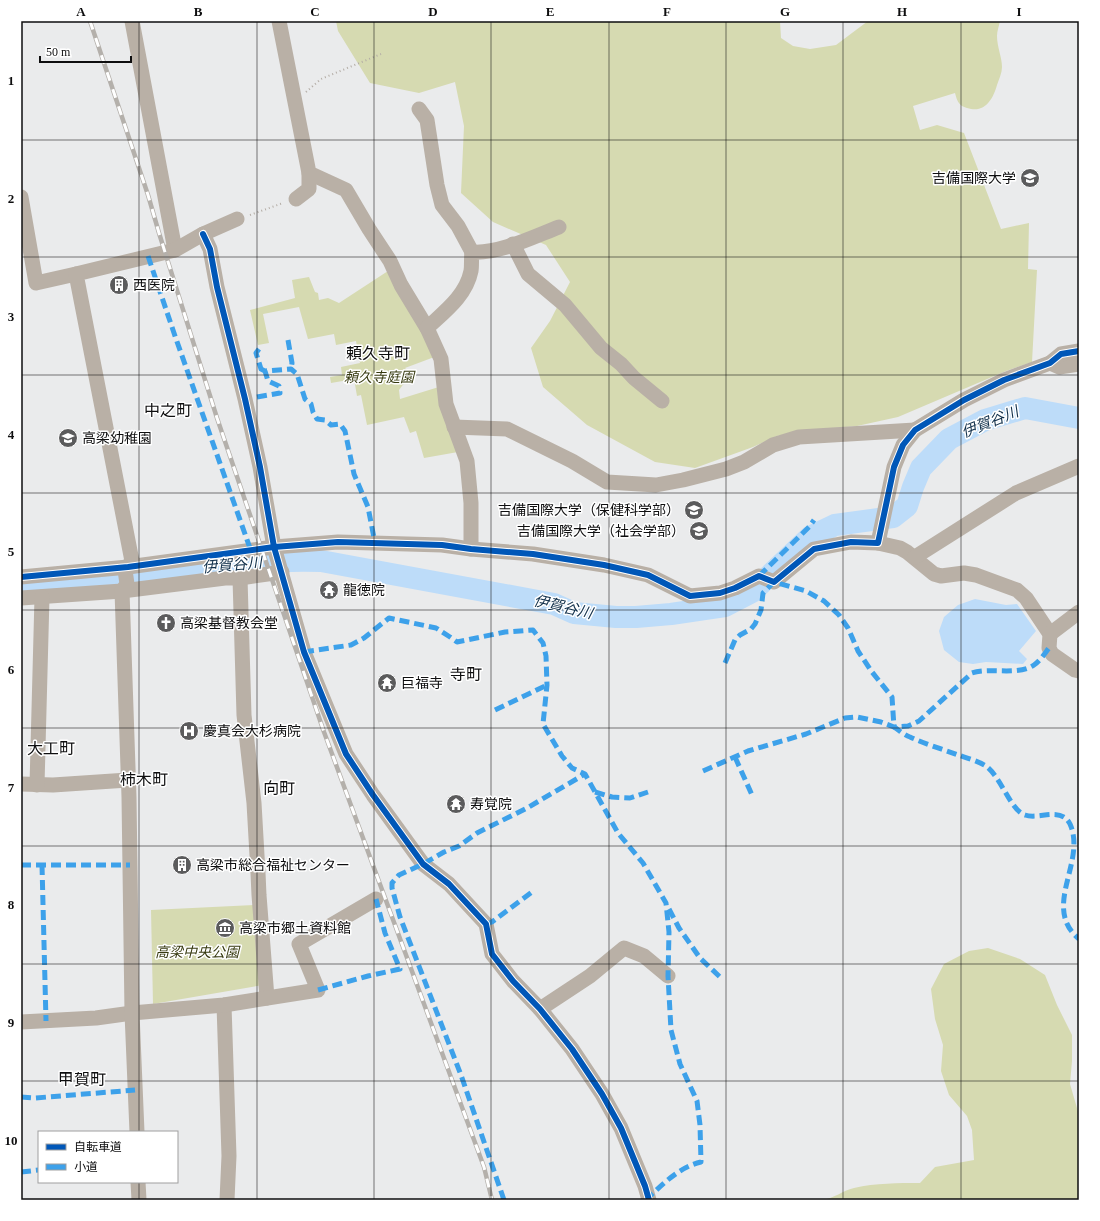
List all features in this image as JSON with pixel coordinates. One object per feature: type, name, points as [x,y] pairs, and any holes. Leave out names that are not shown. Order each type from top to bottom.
[{"type":"street","points":[[132,21],[175,250]]},
{"type":"street","points":[[279,21],[309,173],[309,189],[296,199]]},
{"type":"street","points":[[419,109],[427,120],[437,185],[442,205],[458,226],[472,252],[471,271],[466,284],[455,301],[427,328]]},
{"type":"street","points":[[309,173],[346,190],[390,261],[401,285],[427,328],[441,359],[446,404],[467,461],[471,503],[471,549]]},
{"type":"street","points":[[21,197],[36,283],[175,250],[204,234],[237,220]]},
{"type":"street","points":[[472,252],[507,247],[559,227]]},
{"type":"street","points":[[204,234],[210,249],[217,287],[247,405],[274,547],[304,652],[346,754],[373,795],[423,864],[449,884],[486,924],[492,954],[513,981],[540,1010],[572,1049],[602,1094],[621,1128],[645,1186],[649,1200]]},
{"type":"street","points":[[513,244],[528,274],[564,305],[601,348],[662,401]]},
{"type":"street","points":[[76,274],[132,561],[125,578],[132,1013],[137,1131]]},
{"type":"street","points":[[880,539],[894,467],[903,445],[915,430],[964,400],[1004,380],[1050,363],[1061,354],[1079,351]]},
{"type":"street","points":[[1050,363],[1059,367],[1079,364]]},
{"type":"street","points":[[454,427],[507,429],[572,461],[607,482],[656,485],[726,469],[744,462],[773,444],[799,437],[915,430]]},
{"type":"street","points":[[915,557],[1016,493],[1079,466]]},
{"type":"street","points":[[21,598],[42,597],[274,547],[338,542],[442,545],[532,554],[604,565],[648,576],[690,596],[720,592],[735,588],[759,576],[774,582],[814,549],[851,542],[880,539],[915,557],[934,574],[941,576],[964,573],[976,575],[1017,590],[1026,598],[1050,634],[1049,648],[1052,654],[1075,670],[1079,671]]},
{"type":"street","points":[[21,578],[240,578],[281,571]]},
{"type":"street","points":[[240,578],[244,715],[254,803],[258,895],[267,998]]},
{"type":"street","points":[[38,785],[42,597]]},
{"type":"street","points":[[1050,634],[1079,612]]},
{"type":"street","points":[[21,784],[53,785],[128,780]]},
{"type":"street","points":[[21,1022],[96,1018],[132,1013],[224,1005],[318,990],[299,944],[376,898]]},
{"type":"street","points":[[540,1010],[590,976],[624,948],[644,956],[668,976]]},
{"type":"street","points":[[224,1005],[230,1156],[227,1200]]},
{"type":"street","points":[[138,1183],[139,1200]]},
{"type":"path","points":[[296,101],[321,79],[381,54]]},
{"type":"path","points":[[237,220],[296,199]]},
{"type":"green space","points":[[336,21],[780,21],[781,38],[793,46],[810,49],[836,45],[868,21],[1000,21],[997,36],[1002,69],[993,95],[987,104],[979,109],[964,107],[959,103],[955,93],[913,106],[920,130],[937,125],[964,133],[1001,229],[1029,223],[1028,269],[1037,270],[1032,362],[1006,371],[898,417],[857,426],[801,431],[777,436],[753,447],[695,468],[655,462],[587,425],[543,387],[531,348],[550,321],[570,282],[546,245],[493,222],[461,193],[464,126],[455,82],[419,93],[370,83],[338,31]]},
{"type":"green space","name":"頼久寺庭園","points":[[388,271],[437,356],[405,368],[411,374],[399,390],[400,399],[442,386],[458,452],[424,458],[416,431],[410,433],[404,417],[367,425],[361,395],[357,396],[354,379],[331,383],[330,377],[342,375],[341,367],[360,363],[356,341],[336,345],[334,334],[308,339],[299,307],[263,314],[269,343],[258,345],[250,310],[295,298],[292,280],[309,277],[315,292],[318,293],[319,300],[328,298],[339,303]]},
{"type":"green space","name":"高梁中央公園","points":[[254,905],[263,985],[153,1004],[151,910]]},
{"type":"green space","points":[[988,948],[1020,959],[1045,975],[1057,1005],[1072,1035],[1070,1084],[1079,1115],[1079,1200],[822,1200],[862,1186],[920,1183],[935,1167],[974,1160],[972,1130],[967,1116],[949,1095],[941,1071],[943,1045],[935,1019],[931,989],[944,964],[969,951]]},
{"type":"water","points":[[975,599],[1006,605],[1017,604],[1036,631],[1019,651],[1027,659],[1023,664],[986,662],[973,664],[959,662],[944,650],[939,631],[944,617],[958,605]]},
{"type":"waterway","name":"伊賀谷川","points":[[21,587],[239,564],[280,561],[321,561],[554,604],[574,613],[616,617],[636,617],[671,614],[725,606],[752,592],[810,537],[835,525],[893,517],[907,506],[921,468],[949,439],[985,420],[1025,408],[1079,418]]},
{"type":"railway","points":[[90,21],[148,195],[217,418],[324,732],[484,1167],[492,1200]]},
{"type":"marked path","points":[[148,256],[251,551]]},
{"type":"marked path","points":[[288,340],[292,363],[291,369]]},
{"type":"marked path","points":[[259,349],[256,353],[261,369],[265,371]]},
{"type":"marked path","points":[[257,397],[280,393],[279,386],[268,381],[265,371],[291,369],[297,374],[305,399],[311,404],[317,419],[325,420],[331,425],[340,424],[345,431],[354,474],[368,507],[375,543]]},
{"type":"marked path","points":[[759,576],[809,527],[814,520]]},
{"type":"marked path","points":[[725,663],[735,640],[740,635],[751,629],[755,624],[761,610],[763,593],[774,582],[806,591],[824,601],[839,615],[848,628],[858,651],[872,672],[892,697],[894,727],[916,740],[976,761],[986,766],[996,778],[1010,801],[1020,812],[1025,815],[1061,816],[1070,824],[1074,839],[1073,854],[1064,899],[1064,913],[1068,926],[1079,939]]},
{"type":"marked path","points":[[304,652],[351,645],[364,638],[389,618],[436,628],[457,642],[505,632],[533,630],[543,643],[546,656],[547,685],[543,724],[562,756],[572,768],[585,774],[618,833],[643,863],[666,903],[669,932],[668,976],[671,1030],[680,1064],[697,1101],[700,1125],[701,1162],[693,1164],[680,1171],[649,1197]]},
{"type":"marked path","points":[[703,771],[748,751],[806,734],[845,718],[857,717],[881,722],[894,727],[908,726],[919,721],[972,673],[979,671],[1012,671],[1027,668],[1034,665],[1049,648]]},
{"type":"marked path","points":[[495,710],[547,685]]},
{"type":"marked path","points":[[735,757],[752,795]]},
{"type":"marked path","points":[[504,1200],[461,1075],[400,917],[392,883],[399,875],[459,846],[477,833],[527,808],[585,774]]},
{"type":"marked path","points":[[595,792],[612,797],[630,798],[648,792]]},
{"type":"marked path","points":[[21,865],[130,865]]},
{"type":"marked path","points":[[42,865],[46,1021]]},
{"type":"marked path","points":[[486,924],[492,922],[532,892]]},
{"type":"marked path","points":[[318,990],[400,969],[385,933],[376,899]]},
{"type":"marked path","points":[[669,909],[679,928],[700,958],[721,978]]},
{"type":"marked path","points":[[21,1097],[35,1098],[135,1090]]},
{"type":"marked path","points":[[21,1172],[38,1170]]},
{"type":"cycle path","points":[[203,234],[210,249],[217,287],[245,399],[260,467],[274,547],[304,652],[346,754],[373,795],[423,864],[449,884],[486,924],[492,954],[513,981],[540,1009],[572,1049],[602,1094],[621,1128],[645,1186],[649,1200]]},
{"type":"cycle path","points":[[21,577],[128,567],[274,547],[338,542],[442,545],[533,554],[604,565],[648,575],[690,596],[720,593],[735,588],[759,576],[774,582],[814,549],[851,542],[878,543],[894,467],[903,445],[915,430],[964,400],[1004,380],[1050,363],[1061,354],[1079,351]]},
{"type":"place","name":"吉備国際大学","points":[[1030,178]]},
{"type":"place","name":"西医院","points":[[119,285]]},
{"type":"place","name":"高梁幼稚園","points":[[68,438]]},
{"type":"place","name":"吉備国際大学（保健科学部）","points":[[694,510]]},
{"type":"place","name":"吉備国際大学（社会学部）","points":[[699,531]]},
{"type":"place","name":"龍徳院","points":[[329,590]]},
{"type":"place","name":"高梁基督教会堂","points":[[166,623]]},
{"type":"place","name":"巨福寺","points":[[387,683]]},
{"type":"place","name":"慶真会大杉病院","points":[[189,731]]},
{"type":"place","name":"寿覚院","points":[[456,804]]},
{"type":"place","name":"高梁市総合福祉センター","points":[[182,865]]},
{"type":"place","name":"高梁市郷土資料館","points":[[225,928]]},
{"type":"district","name":"頼久寺町","points":[[378,353]]},
{"type":"district","name":"中之町","points":[[168,410]]},
{"type":"district","name":"寺町","points":[[466,674]]},
{"type":"district","name":"大工町","points":[[51,748]]},
{"type":"district","name":"柿木町","points":[[144,779]]},
{"type":"district","name":"向町","points":[[279,788]]},
{"type":"district","name":"甲賀町","points":[[82,1079]]}]
